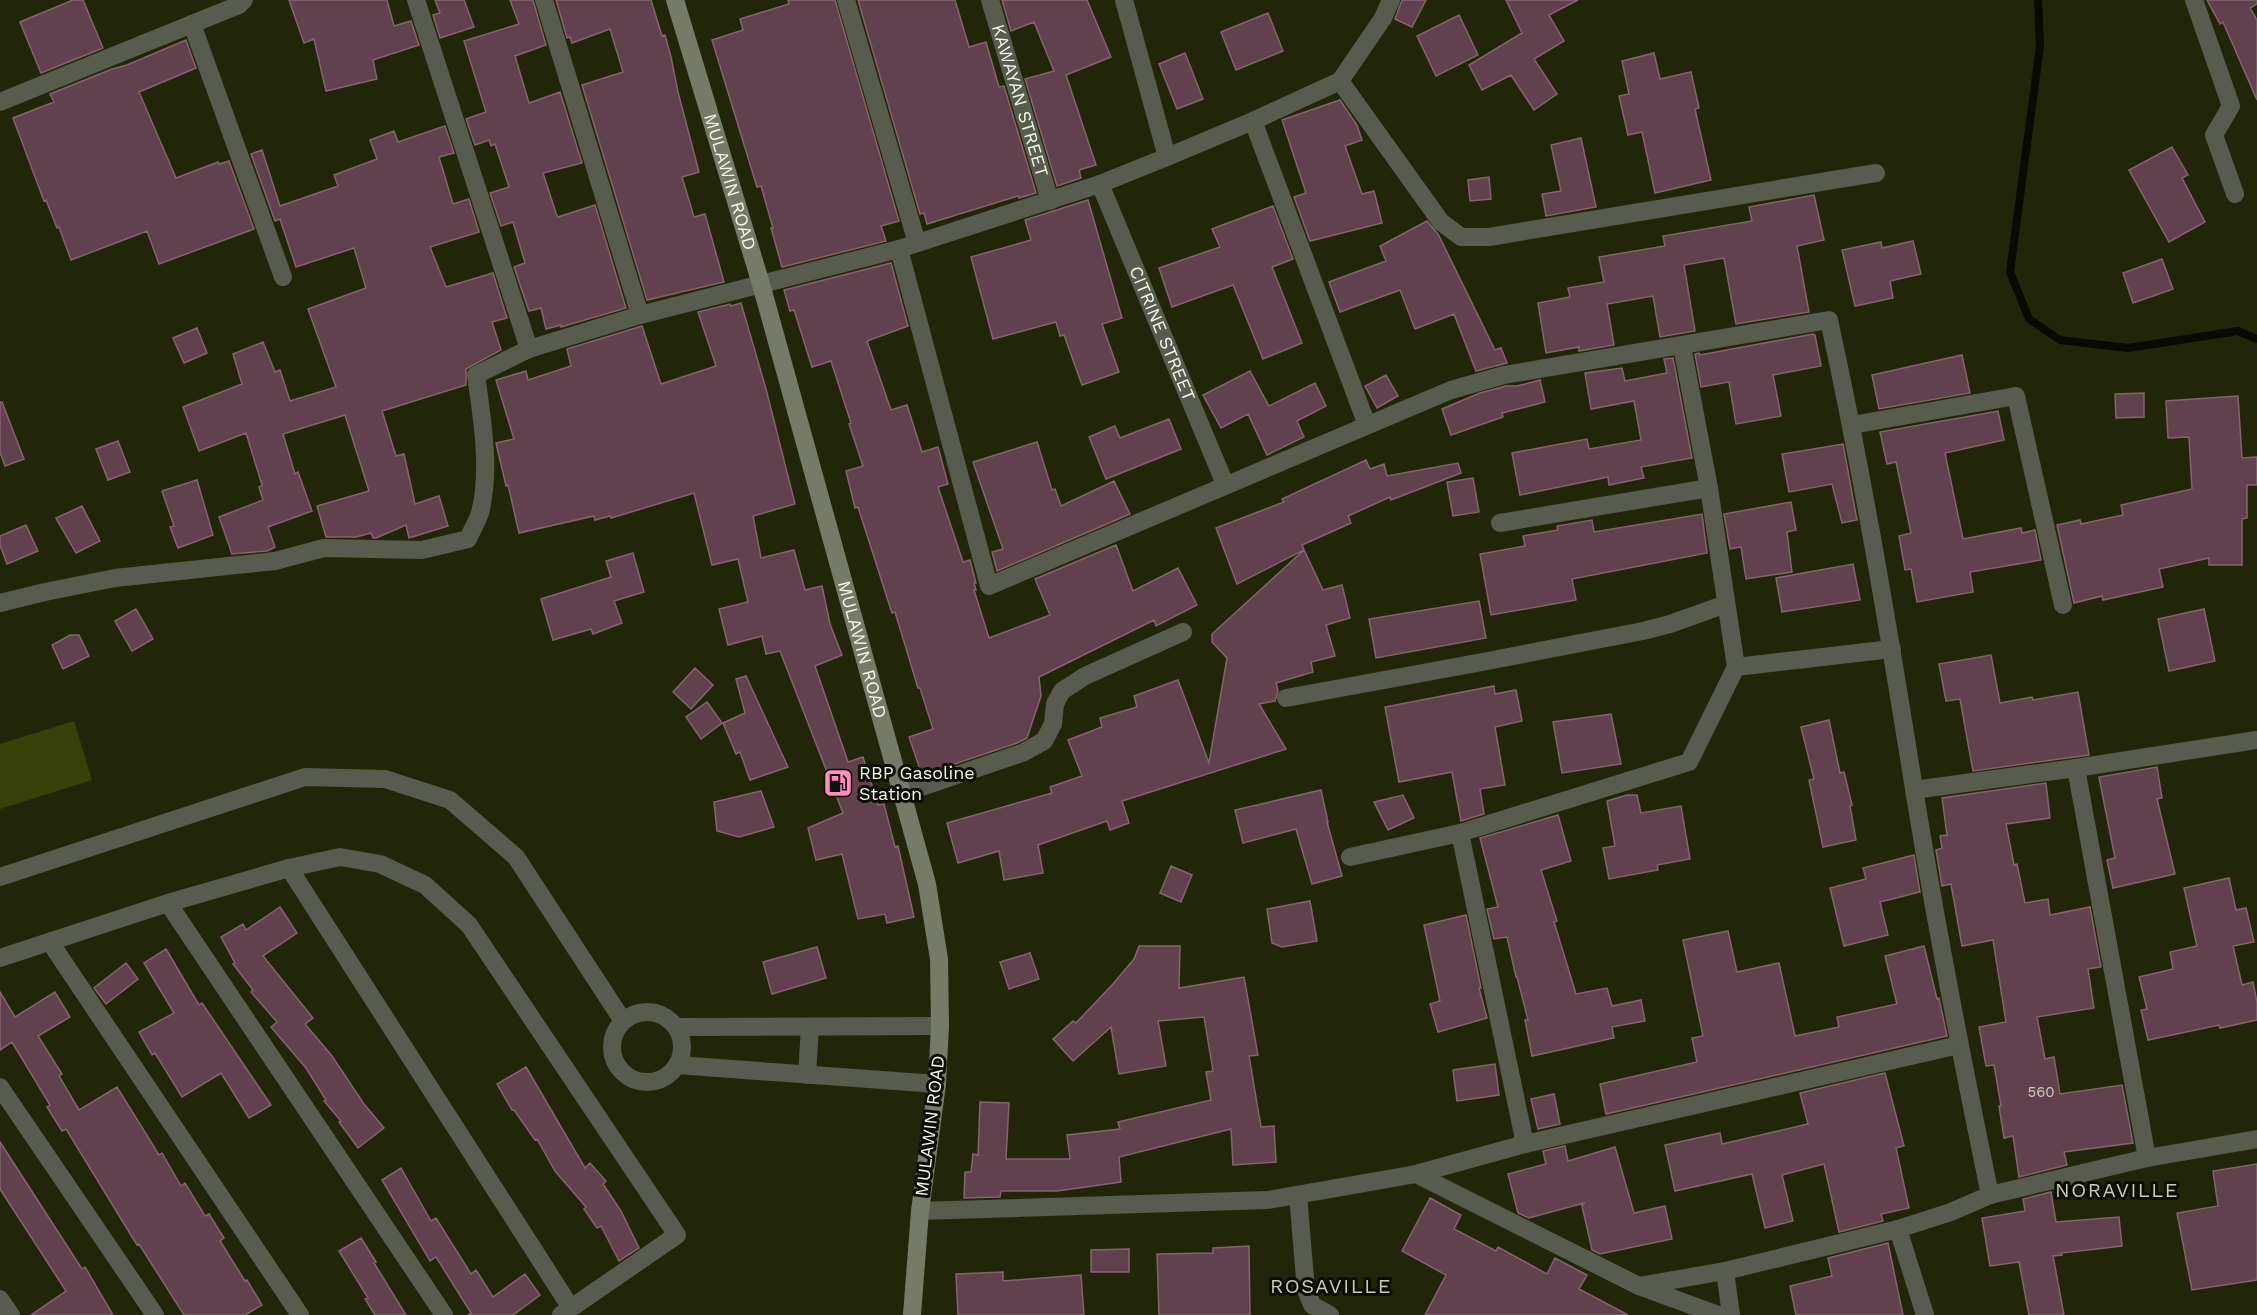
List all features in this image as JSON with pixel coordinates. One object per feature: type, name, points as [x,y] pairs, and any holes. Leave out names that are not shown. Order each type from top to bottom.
[{"type":"main road","name":"MULAWIN ROAD","points":[[675,0],[761,284],[927,884],[939,959],[940,1026],[937,1084],[920,1211],[912,1315]]},
{"type":"street","points":[[0,102],[239,5],[244,0]]},
{"type":"street","points":[[417,0],[529,349]]},
{"type":"street","points":[[544,0],[640,315]]},
{"type":"street","points":[[846,0],[908,246],[989,586],[1451,390],[1504,375],[1829,320],[1852,425],[1959,1045],[1990,1195]]},
{"type":"street","name":"KAWAYAN STREET","points":[[990,0],[1050,201]]},
{"type":"street","points":[[1124,0],[1167,157]]},
{"type":"street","points":[[0,603],[45,591],[115,579],[264,563],[324,548],[422,549],[468,539],[479,515],[484,487],[483,432],[476,375],[529,349],[640,315],[908,246],[1100,184],[1167,157],[1340,81],[1383,18],[1391,0]]},
{"type":"street","points":[[2194,0],[2231,106],[2214,135],[2235,194]]},
{"type":"street","points":[[192,24],[283,277]]},
{"type":"street","points":[[1340,81],[1441,222],[1461,237],[1489,237],[1876,173]]},
{"type":"street","points":[[1253,121],[1367,425]]},
{"type":"street","name":"CITRINE STREET","points":[[1100,184],[1225,484]]},
{"type":"street","points":[[1350,857],[1460,833],[1689,762],[1736,667],[1709,488],[1682,346]]},
{"type":"street","points":[[1852,425],[2016,396],[2063,605]]},
{"type":"street","points":[[1500,523],[1709,488]]},
{"type":"street","points":[[1286,698],[1643,631],[1726,604]]},
{"type":"street","points":[[901,794],[1022,753],[1044,741],[1053,724],[1055,704],[1062,691],[1085,676],[1183,632]]},
{"type":"street","points":[[1736,667],[1892,649]]},
{"type":"street","points":[[1914,790],[2257,740]]},
{"type":"street","points":[[2076,768],[2147,1158]]},
{"type":"street","points":[[0,877],[305,777],[385,779],[450,800],[516,857],[623,1021]]},
{"type":"street","points":[[1460,833],[1525,1144]]},
{"type":"street","points":[[0,957],[168,903],[289,868],[340,857],[380,864],[425,885],[470,925],[677,1234],[566,1311],[289,868]]},
{"type":"street","points":[[168,903],[444,1315]]},
{"type":"street","points":[[50,942],[300,1315]]},
{"type":"street","points":[[651,1012],[665,1017],[676,1027],[681,1036],[682,1046],[677,1065],[667,1076],[653,1082],[638,1081],[625,1074],[616,1063],[612,1048],[615,1033],[623,1021],[636,1013],[651,1012]]},
{"type":"street","points":[[676,1027],[940,1026]]},
{"type":"street","points":[[807,1075],[810,1027]]},
{"type":"street","points":[[920,1211],[1268,1200],[1416,1174],[1525,1144],[1959,1045]]},
{"type":"street","points":[[677,1065],[937,1084]]},
{"type":"street","points":[[0,1087],[155,1315]]},
{"type":"street","points":[[1639,1286],[1725,1271],[1898,1229],[1951,1212],[1990,1195],[2147,1158],[2257,1140]]},
{"type":"street","points":[[1416,1174],[1639,1286],[1718,1315]]},
{"type":"street","points":[[1298,1195],[1306,1290],[1312,1305],[1330,1315]]},
{"type":"street","points":[[1898,1229],[1926,1315]]},
{"type":"street","points":[[1725,1271],[1731,1315]]},
{"type":"street","points":[[0,1299],[11,1315]]},
{"type":"green space","points":[[74,721],[92,780],[0,809],[0,744]]},
{"type":"building","points":[[73,0],[83,0],[103,48],[41,73],[20,22]]},
{"type":"building","points":[[289,0],[387,0],[394,26],[411,21],[419,45],[373,60],[377,79],[326,91],[314,39],[304,43]]},
{"type":"building","points":[[435,0],[464,0],[474,27],[440,38],[433,15],[440,13]]},
{"type":"building","points":[[510,0],[533,0],[546,45],[515,56],[529,103],[560,92],[582,163],[543,173],[556,213],[558,217],[595,205],[626,308],[561,327],[561,325],[546,329],[541,308],[529,311],[514,267],[525,263],[513,222],[501,226],[490,193],[509,187],[495,144],[491,146],[489,140],[475,145],[466,119],[486,112],[464,41],[519,24]]},
{"type":"building","points":[[556,0],[651,0],[662,36],[665,35],[699,172],[682,177],[694,217],[705,214],[724,282],[647,300],[582,85],[623,72],[610,29],[572,43],[570,37],[567,38]]},
{"type":"building","points":[[788,0],[835,0],[899,221],[881,226],[886,241],[782,267],[761,186],[757,187],[712,40],[743,30],[740,19],[789,4]]},
{"type":"building","points":[[858,0],[955,0],[969,47],[986,42],[999,87],[1004,86],[1036,193],[1019,198],[1018,196],[927,224],[924,213],[920,214]]},
{"type":"building","points":[[1002,0],[1087,0],[1111,57],[1066,75],[1096,165],[1079,170],[1081,178],[1057,186],[1025,79],[1054,71],[1034,22],[1011,31]]},
{"type":"building","points":[[1402,0],[1426,0],[1412,27],[1395,19]]},
{"type":"building","points":[[1506,0],[1578,0],[1549,15],[1564,41],[1534,59],[1557,94],[1534,110],[1511,75],[1482,90],[1469,65],[1522,33]]},
{"type":"building","points":[[2207,0],[2257,0],[2257,4],[2250,8],[2257,20],[2257,100],[2223,22],[2220,24]]},
{"type":"building","points":[[1268,13],[1283,51],[1236,70],[1221,32]]},
{"type":"building","points":[[1459,15],[1478,55],[1436,76],[1417,36]]},
{"type":"building","points":[[186,40],[196,68],[139,92],[176,178],[218,162],[219,164],[229,161],[254,229],[159,264],[147,231],[71,260],[59,227],[57,228],[46,200],[44,201],[13,118],[54,102],[50,94]]},
{"type":"building","points":[[1185,53],[1203,99],[1177,109],[1159,64]]},
{"type":"building","points":[[1654,53],[1660,79],[1691,72],[1699,108],[1695,109],[1711,180],[1655,193],[1642,132],[1628,135],[1619,96],[1629,94],[1622,61]]},
{"type":"building","points":[[1340,100],[1357,125],[1362,140],[1345,146],[1362,194],[1374,191],[1382,223],[1310,241],[1294,197],[1306,193],[1282,120]]},
{"type":"building","points":[[445,126],[454,153],[439,157],[453,204],[469,199],[479,232],[430,247],[446,287],[493,273],[507,318],[492,322],[501,350],[466,369],[466,385],[382,411],[396,456],[404,454],[415,504],[439,496],[448,526],[409,538],[406,525],[376,538],[373,538],[371,533],[356,537],[326,537],[317,506],[369,491],[345,415],[283,434],[295,474],[298,472],[312,511],[268,527],[275,547],[267,551],[232,554],[219,517],[263,500],[259,487],[262,485],[246,433],[199,451],[183,407],[242,384],[233,354],[263,342],[275,372],[280,370],[290,401],[336,387],[308,309],[366,288],[354,248],[296,267],[280,219],[275,221],[251,154],[262,150],[280,206],[338,186],[334,175],[377,159],[370,140],[394,131],[398,142]]},
{"type":"building","points":[[1581,138],[1596,207],[1546,216],[1542,194],[1561,191],[1551,145]]},
{"type":"building","points":[[2172,147],[2188,175],[2182,178],[2205,222],[2169,242],[2129,170]]},
{"type":"building","points":[[1489,177],[1491,199],[1470,201],[1468,180]]},
{"type":"building","points":[[1814,195],[1824,240],[1797,246],[1809,312],[1736,324],[1724,258],[1684,265],[1695,331],[1660,337],[1653,296],[1607,304],[1614,345],[1579,351],[1579,347],[1546,353],[1538,303],[1570,297],[1568,288],[1604,282],[1599,257],[1665,246],[1663,236],[1752,221],[1749,207]]},
{"type":"building","points":[[1088,200],[1122,318],[1102,324],[1119,372],[1082,385],[1064,335],[1060,336],[1056,322],[993,339],[971,257],[1031,240],[1025,220]]},
{"type":"building","points":[[1273,206],[1293,259],[1272,267],[1302,343],[1263,359],[1233,285],[1172,307],[1159,268],[1220,247],[1212,229]]},
{"type":"building","points":[[1427,221],[1438,234],[1495,350],[1501,348],[1507,363],[1476,371],[1454,314],[1415,329],[1400,290],[1340,312],[1329,282],[1386,261],[1380,246]]},
{"type":"building","points":[[1913,241],[1921,274],[1890,281],[1893,298],[1855,306],[1842,250],[1881,242],[1882,248]]},
{"type":"building","points":[[2162,259],[2173,289],[2133,303],[2123,273]]},
{"type":"building","points":[[891,263],[908,326],[867,341],[891,410],[907,405],[922,452],[938,447],[948,484],[938,487],[963,562],[970,560],[976,583],[974,583],[976,590],[974,590],[989,638],[1050,615],[1035,579],[1116,545],[1133,591],[1178,568],[1197,605],[1156,626],[1154,620],[1039,677],[1041,696],[1027,738],[922,775],[909,737],[933,729],[858,507],[855,508],[846,471],[863,466],[849,424],[851,423],[831,361],[812,367],[794,310],[790,311],[784,290]]},
{"type":"building","points":[[741,303],[766,389],[795,504],[753,516],[761,558],[794,550],[805,590],[822,586],[830,624],[842,655],[815,666],[848,762],[863,757],[878,805],[884,804],[895,847],[898,846],[914,917],[887,923],[885,914],[858,919],[842,854],[816,860],[808,828],[843,813],[780,651],[766,654],[762,636],[728,645],[719,609],[748,602],[738,559],[712,565],[694,493],[611,518],[610,516],[595,520],[594,516],[519,533],[496,443],[514,439],[496,380],[526,371],[528,380],[571,366],[567,349],[642,326],[661,384],[716,366],[698,312]]},
{"type":"building","points":[[197,328],[207,353],[184,363],[173,338]]},
{"type":"building","points":[[1813,334],[1821,366],[1773,375],[1781,416],[1736,424],[1729,382],[1701,387],[1695,354],[1700,355]]},
{"type":"building","points":[[1962,355],[1970,393],[1879,409],[1872,375]]},
{"type":"building","points":[[1673,358],[1692,458],[1641,467],[1644,478],[1609,485],[1608,477],[1520,495],[1512,453],[1587,439],[1589,449],[1641,440],[1634,401],[1591,409],[1585,373],[1622,368],[1625,381],[1667,373],[1664,359]]},
{"type":"building","points":[[1250,371],[1269,406],[1315,383],[1326,406],[1297,421],[1304,437],[1267,455],[1248,414],[1221,428],[1203,395]]},
{"type":"building","points":[[1386,375],[1398,396],[1377,408],[1365,386]]},
{"type":"building","points":[[1540,380],[1545,402],[1502,413],[1503,417],[1451,435],[1442,409],[1480,393]]},
{"type":"building","points":[[2144,393],[2144,417],[2116,418],[2115,394]]},
{"type":"building","points":[[2238,396],[2242,458],[2257,457],[2257,485],[2247,485],[2247,518],[2242,519],[2242,565],[2209,565],[2209,558],[2159,569],[2163,587],[2103,600],[2102,596],[2074,603],[2057,525],[2080,520],[2081,524],[2123,515],[2121,505],[2192,489],[2189,437],[2168,438],[2166,401]]},
{"type":"building","points":[[0,402],[2,402],[24,459],[5,466],[0,452]]},
{"type":"building","points":[[1998,411],[2004,440],[1945,453],[1963,539],[2021,528],[2022,533],[2035,530],[2041,560],[1970,572],[1973,592],[1917,602],[1911,569],[1905,570],[1899,536],[1911,533],[1896,462],[1887,464],[1880,432]]},
{"type":"building","points":[[1169,419],[1181,449],[1106,479],[1089,437],[1115,426],[1120,438]]},
{"type":"building","points":[[118,441],[130,472],[108,480],[96,449]]},
{"type":"building","points":[[1037,442],[1052,490],[1055,489],[1061,506],[1114,481],[1130,514],[997,571],[992,552],[1003,549],[973,462]]},
{"type":"building","points":[[1843,444],[1857,520],[1842,523],[1832,484],[1789,492],[1782,454]]},
{"type":"building","points":[[1366,460],[1370,469],[1384,464],[1387,476],[1458,463],[1461,473],[1391,500],[1390,497],[1348,516],[1351,523],[1302,545],[1304,550],[1237,584],[1216,528],[1284,502],[1282,499]]},
{"type":"building","points":[[1473,478],[1479,512],[1453,516],[1447,482]]},
{"type":"building","points":[[197,480],[213,535],[178,548],[170,527],[174,526],[162,491]]},
{"type":"building","points":[[1791,502],[1796,530],[1787,532],[1792,572],[1746,579],[1741,547],[1730,549],[1724,514]]},
{"type":"building","points":[[82,506],[100,541],[76,553],[56,518]]},
{"type":"building","points":[[1702,514],[1707,553],[1572,579],[1576,600],[1491,615],[1480,554],[1525,546],[1523,536],[1558,530],[1557,526],[1592,520],[1594,532]]},
{"type":"building","points":[[26,525],[38,551],[7,564],[0,545],[0,536]]},
{"type":"building","points":[[1304,550],[1323,590],[1342,585],[1350,618],[1326,625],[1335,656],[1311,662],[1313,672],[1276,683],[1278,691],[1275,701],[1259,704],[1286,749],[1122,801],[1129,823],[1110,830],[1107,821],[1038,845],[1043,873],[1004,880],[999,851],[958,863],[947,823],[1052,793],[1050,787],[1082,776],[1068,740],[1102,727],[1100,718],[1137,707],[1134,696],[1178,680],[1209,763],[1227,658],[1212,642],[1212,634]]},
{"type":"building","points":[[633,553],[644,592],[614,601],[622,623],[593,634],[591,629],[553,640],[541,599],[611,577],[606,561]]},
{"type":"building","points":[[1853,564],[1860,600],[1782,612],[1776,578]]},
{"type":"building","points":[[1479,601],[1486,638],[1376,658],[1369,619]]},
{"type":"building","points":[[136,609],[153,639],[132,651],[115,621]]},
{"type":"building","points":[[2204,609],[2215,661],[2169,671],[2158,619]]},
{"type":"building","points":[[70,635],[79,635],[89,656],[63,669],[52,645]]},
{"type":"building","points":[[1991,655],[2000,703],[2078,692],[2089,755],[1973,771],[1960,699],[1946,701],[1939,664]]},
{"type":"building","points":[[695,668],[713,685],[691,709],[673,692]]},
{"type":"building","points":[[746,676],[788,767],[750,780],[740,752],[736,754],[723,723],[745,713],[736,679]]},
{"type":"building","points":[[1494,686],[1495,694],[1516,690],[1522,721],[1495,727],[1505,785],[1480,789],[1484,814],[1461,821],[1452,772],[1399,782],[1385,707]]},
{"type":"building","points":[[707,702],[722,723],[701,739],[686,717]]},
{"type":"building","points":[[1611,714],[1621,764],[1562,773],[1553,722]]},
{"type":"building","points":[[1829,720],[1840,773],[1844,772],[1852,805],[1850,806],[1856,840],[1823,847],[1809,780],[1814,779],[1801,727]]},
{"type":"building","points":[[2157,767],[2162,798],[2157,799],[2175,874],[2113,888],[2107,860],[2115,858],[2099,777]]},
{"type":"building","points":[[2046,783],[2050,818],[2006,824],[2014,865],[2017,864],[2025,903],[2048,899],[2050,915],[2090,907],[2101,967],[2088,969],[2094,1008],[2037,1017],[2045,1059],[2054,1057],[2060,1094],[2122,1085],[2133,1143],[2064,1152],[2067,1165],[2019,1177],[2013,1136],[2004,1138],[1994,1065],[1986,1066],[1979,1027],[2006,1022],[1993,940],[1962,946],[1951,884],[1942,886],[1936,850],[1942,848],[1940,836],[1947,835],[1942,798]]},
{"type":"building","points":[[1321,790],[1342,876],[1312,884],[1296,829],[1243,843],[1235,810]]},
{"type":"building","points":[[761,791],[774,827],[739,837],[717,831],[714,802]]},
{"type":"building","points":[[1403,795],[1414,818],[1388,830],[1374,802]]},
{"type":"building","points":[[1627,795],[1637,795],[1641,813],[1681,806],[1690,859],[1657,865],[1658,870],[1609,879],[1603,848],[1615,846],[1607,801]]},
{"type":"building","points":[[1558,815],[1571,861],[1541,870],[1576,994],[1607,988],[1612,1006],[1641,1000],[1645,1021],[1612,1027],[1614,1038],[1532,1056],[1525,1020],[1528,1020],[1507,937],[1494,939],[1487,909],[1498,907],[1480,838]]},
{"type":"building","points":[[1914,855],[1920,892],[1880,902],[1888,935],[1844,946],[1830,888],[1866,879],[1863,868]]},
{"type":"building","points":[[1171,866],[1192,875],[1181,902],[1160,893]]},
{"type":"building","points":[[2229,878],[2236,910],[2246,908],[2254,942],[2233,946],[2242,985],[2253,982],[2257,1002],[2257,1020],[2220,1028],[2219,1025],[2148,1040],[2141,1010],[2147,1009],[2139,977],[2173,969],[2170,952],[2197,946],[2184,888]]},
{"type":"building","points":[[1310,901],[1317,941],[1282,947],[1272,943],[1267,909]]},
{"type":"building","points":[[280,907],[297,933],[263,956],[313,1018],[305,1024],[332,1056],[364,1104],[384,1128],[358,1148],[339,1122],[341,1121],[324,1101],[326,1100],[306,1068],[271,1027],[277,1022],[251,992],[253,990],[233,964],[235,963],[221,937],[243,924],[246,930]]},
{"type":"building","points":[[1466,915],[1481,988],[1479,988],[1487,1018],[1438,1032],[1430,1004],[1440,1001],[1424,925]]},
{"type":"building","points":[[1728,931],[1737,972],[1779,963],[1795,1036],[1839,1027],[1837,1017],[1897,1004],[1885,956],[1924,946],[1947,1036],[1606,1114],[1600,1084],[1697,1062],[1692,1038],[1703,1036],[1683,940]]},
{"type":"building","points":[[1139,946],[1180,946],[1179,988],[1244,977],[1258,1055],[1249,1056],[1261,1127],[1274,1126],[1276,1162],[1233,1165],[1231,1129],[1119,1157],[1121,1182],[1057,1191],[1001,1191],[1000,1197],[964,1198],[965,1172],[971,1172],[973,1154],[978,1155],[980,1102],[1009,1103],[1006,1159],[1070,1159],[1067,1135],[1120,1129],[1118,1122],[1211,1100],[1206,1072],[1213,1071],[1204,1017],[1158,1021],[1166,1066],[1119,1074],[1111,1027],[1073,1061],[1053,1039],[1073,1021],[1076,1023],[1113,984],[1134,959]]},
{"type":"building","points":[[817,947],[826,978],[772,994],[763,962]]},
{"type":"building","points":[[166,949],[199,1005],[202,1003],[271,1105],[249,1118],[221,1073],[182,1097],[155,1053],[152,1055],[139,1032],[174,1013],[144,963]]},
{"type":"building","points":[[1030,953],[1039,979],[1009,989],[1000,962]]},
{"type":"building","points":[[126,963],[138,979],[106,1004],[94,988]]},
{"type":"building","points":[[0,992],[15,1017],[55,992],[70,1017],[38,1036],[62,1074],[59,1076],[79,1110],[117,1087],[159,1155],[162,1153],[181,1186],[185,1183],[205,1216],[209,1214],[224,1238],[220,1241],[262,1305],[245,1315],[184,1315],[139,1244],[137,1245],[66,1129],[62,1131],[47,1107],[50,1105],[12,1042],[0,1050]]},
{"type":"building","points":[[1495,1064],[1499,1095],[1457,1101],[1453,1070]]},
{"type":"building","points":[[526,1067],[585,1168],[590,1163],[606,1181],[603,1184],[621,1211],[639,1248],[619,1261],[601,1226],[597,1228],[584,1209],[586,1207],[555,1171],[537,1139],[535,1140],[512,1110],[497,1084]]},
{"type":"building","points":[[1885,1073],[1904,1146],[1896,1148],[1909,1208],[1881,1214],[1883,1221],[1839,1232],[1824,1164],[1782,1175],[1793,1221],[1765,1228],[1752,1174],[1675,1191],[1665,1145],[1720,1133],[1722,1144],[1808,1124],[1800,1093]]},
{"type":"building","points":[[1554,1094],[1560,1124],[1538,1129],[1531,1099]]},
{"type":"building","points":[[0,1142],[82,1269],[85,1267],[113,1315],[31,1315],[66,1291],[0,1189]]},
{"type":"building","points":[[1565,1146],[1568,1161],[1615,1147],[1634,1213],[1665,1206],[1672,1239],[1600,1254],[1592,1250],[1582,1206],[1584,1203],[1529,1218],[1518,1213],[1508,1174],[1546,1164],[1543,1151]]},
{"type":"building","points":[[2257,1164],[2257,1280],[2192,1290],[2177,1213],[2218,1206],[2213,1171]]},
{"type":"building","points":[[401,1168],[431,1221],[436,1218],[471,1274],[476,1270],[493,1297],[525,1274],[540,1295],[513,1315],[468,1315],[471,1313],[436,1257],[430,1261],[382,1180]]},
{"type":"building","points":[[2051,1192],[2056,1222],[2119,1217],[2122,1246],[2061,1253],[2062,1255],[2053,1256],[2064,1315],[2029,1315],[2019,1262],[1990,1266],[1982,1218],[2025,1211],[2023,1199]]},
{"type":"building","points":[[1430,1198],[1461,1215],[1454,1229],[1496,1251],[1498,1247],[1547,1274],[1555,1258],[1587,1275],[1579,1289],[1628,1315],[1425,1315],[1446,1275],[1402,1251]]},
{"type":"building","points":[[361,1238],[406,1315],[375,1315],[365,1299],[368,1298],[339,1251]]},
{"type":"building","points":[[1888,1243],[1903,1315],[1796,1315],[1790,1286],[1832,1276],[1828,1258]]},
{"type":"building","points":[[1249,1246],[1250,1315],[1159,1315],[1157,1254],[1213,1253],[1213,1248]]},
{"type":"building","points":[[1129,1249],[1129,1272],[1091,1272],[1091,1250]]},
{"type":"building","points":[[1003,1272],[1003,1281],[1081,1275],[1084,1315],[958,1315],[956,1274]]},
{"type":"waterway","points":[[2038,0],[2040,46],[2010,272],[2029,319],[2060,340],[2128,348],[2238,331],[2257,339]]},
{"type":"place","name":"RBP Gasoline Station","points":[[838,783]]},
{"type":"district","name":"NORAVILLE","points":[[2117,1190]]},
{"type":"district","name":"ROSAVILLE","points":[[1331,1286]]}]
